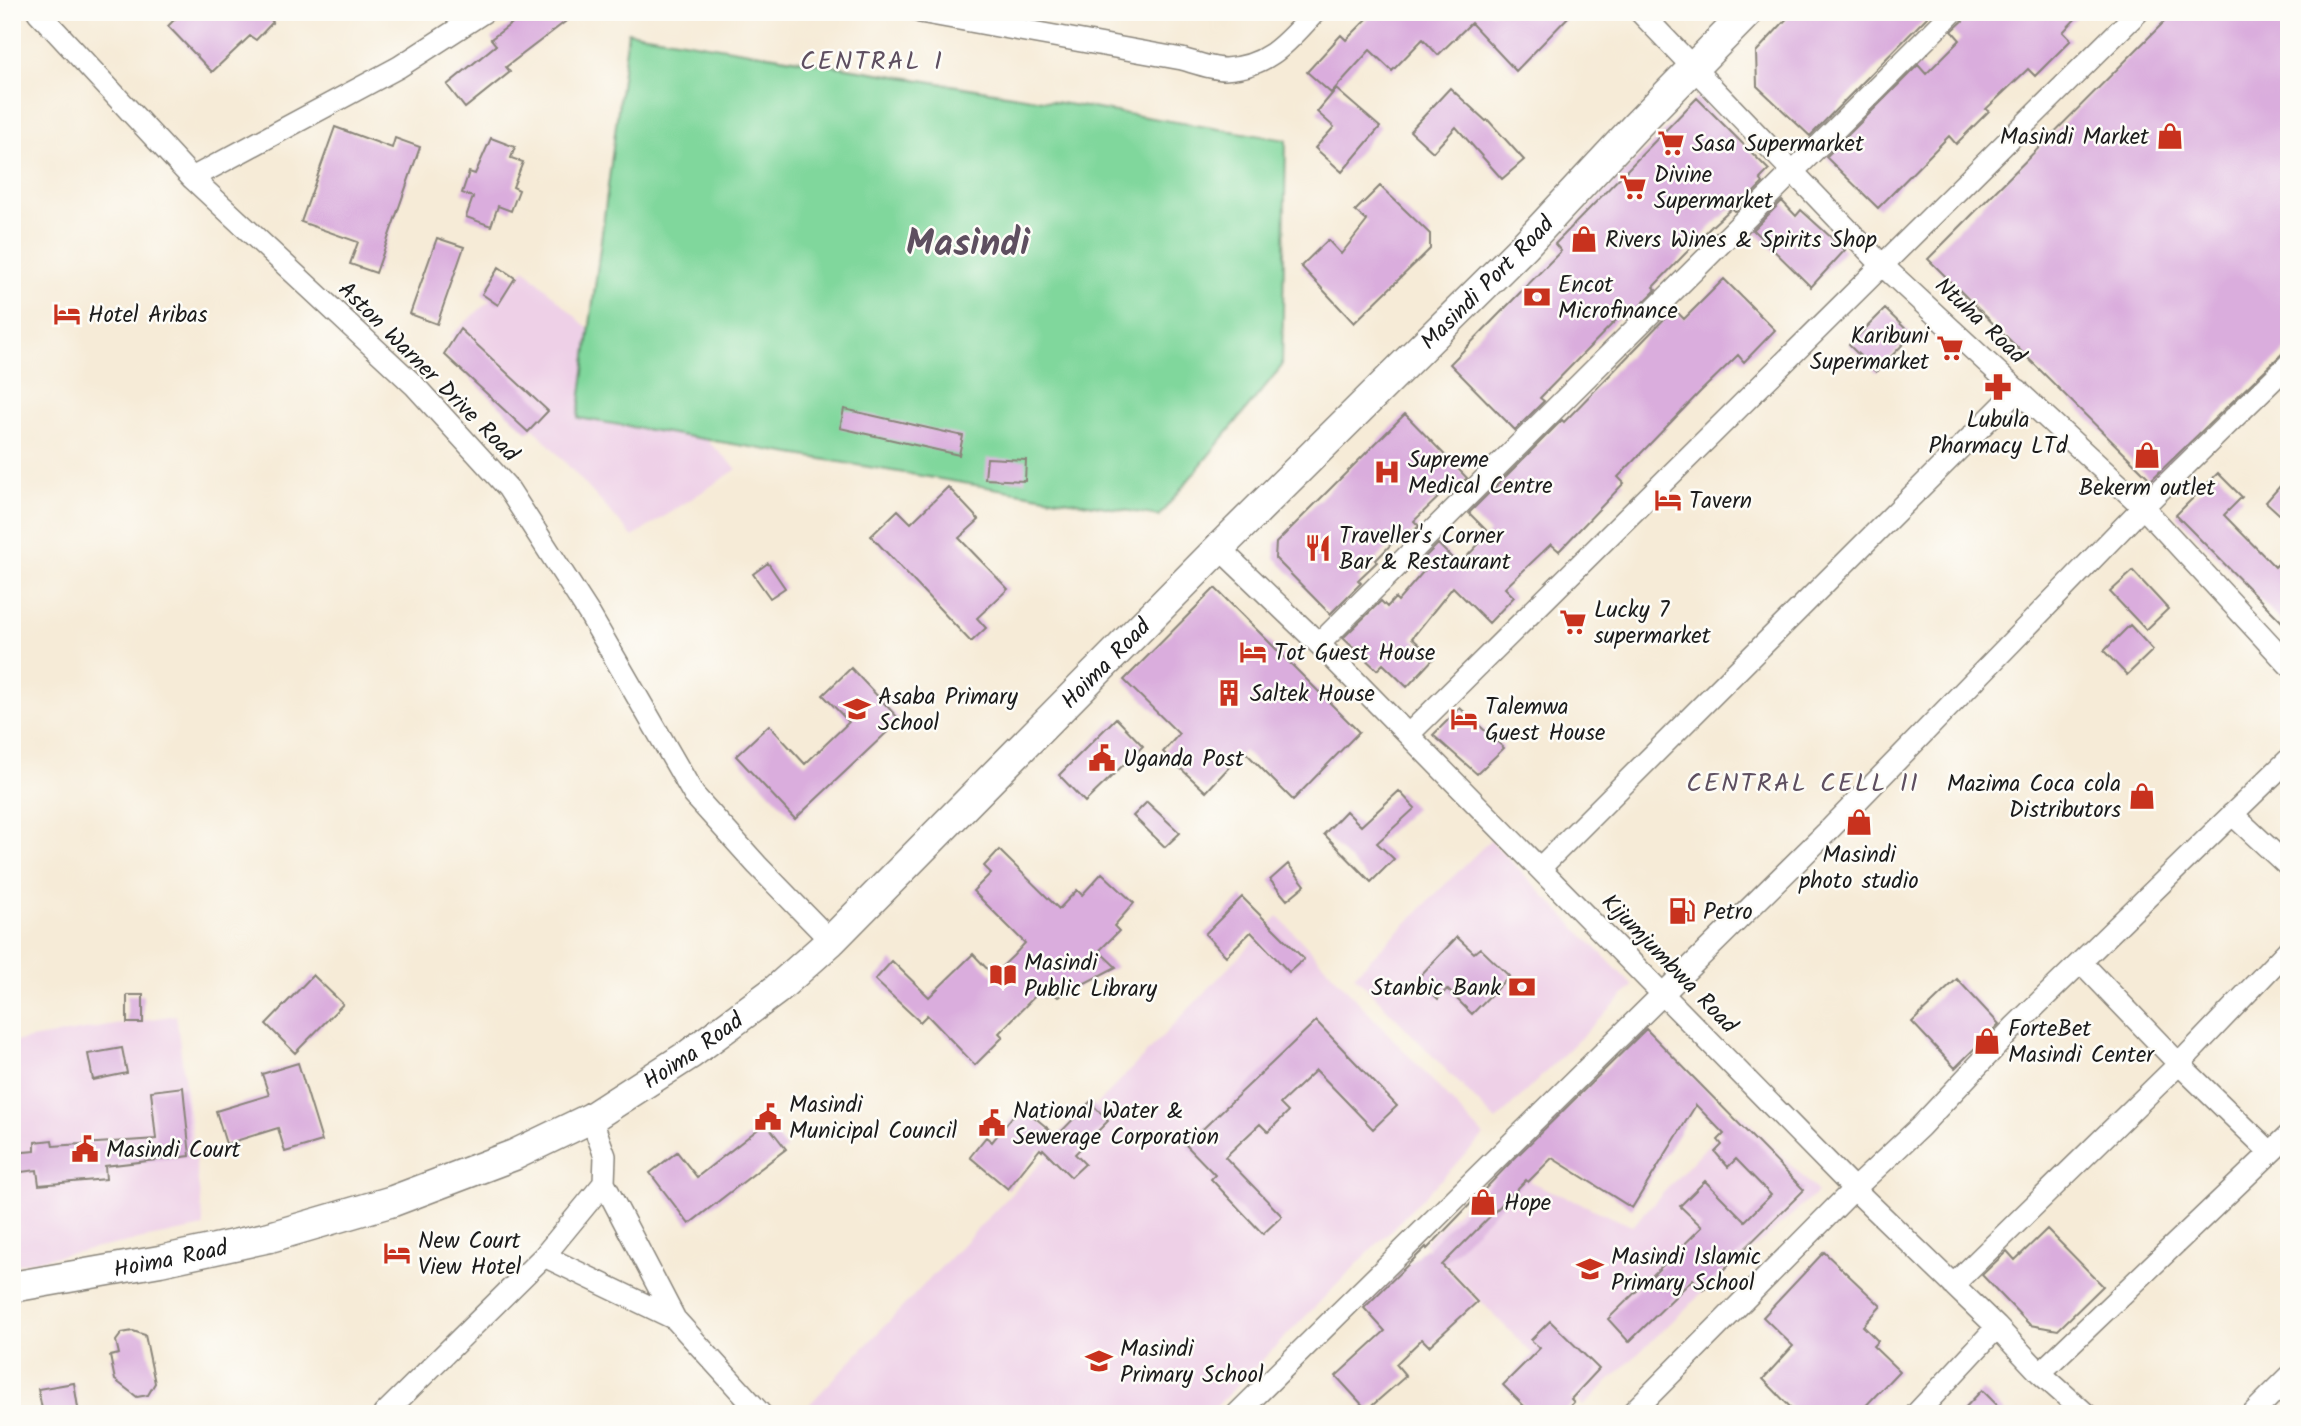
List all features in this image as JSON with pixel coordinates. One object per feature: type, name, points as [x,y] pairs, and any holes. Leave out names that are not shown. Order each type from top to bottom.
[{"type":"main road","name":"Masindi Port Road","points":[[1219,548],[1525,245],[1748,12]]},
{"type":"main road","name":"Hoima Road","points":[[12,1287],[160,1261],[257,1240],[393,1201],[514,1155],[590,1118],[690,1054],[765,998],[831,941],[1219,548]]},
{"type":"street","name":"Aston Warner Drive Road","points":[[38,12],[192,178],[414,386],[508,488],[590,615],[694,795],[831,941]]},
{"type":"street","points":[[192,178],[399,67],[484,12]]},
{"type":"street","points":[[920,12],[1223,69],[1251,65],[1278,51],[1315,12]]},
{"type":"street","name":"Ntuha Road","points":[[1640,12],[1882,265],[2143,507],[2289,665]]},
{"type":"street","points":[[1319,643],[1953,12]]},
{"type":"street","points":[[1409,734],[2138,12]]},
{"type":"street","points":[[1237,1414],[1830,829],[2143,507],[2289,364]]},
{"type":"street","points":[[1541,868],[2018,390]]},
{"type":"street","name":"Kijumjumbwa Road","points":[[1219,548],[1319,643],[1854,1189],[1997,1327],[2040,1373],[2086,1414]]},
{"type":"street","points":[[1631,1414],[1854,1189],[1920,1127],[2015,1026],[2289,759]]},
{"type":"street","points":[[2232,814],[2289,867]]},
{"type":"street","points":[[1953,1285],[2179,1064],[2289,949]]},
{"type":"street","points":[[2081,962],[2179,1064],[2270,1152]]},
{"type":"street","points":[[590,1118],[605,1156],[604,1183],[675,1319],[761,1414]]},
{"type":"street","points":[[2040,1373],[2289,1135]]},
{"type":"street","points":[[384,1414],[544,1256],[604,1183]]},
{"type":"street","points":[[544,1256],[675,1319]]},
{"type":"street","points":[[1916,1414],[1997,1327]]},
{"type":"street","points":[[2252,1414],[2289,1377]]},
{"type":"shaded area","points":[[525,269],[737,469],[633,537],[450,336]]},
{"type":"shaded area","points":[[1490,840],[1633,986],[1496,1121],[1354,975]]},
{"type":"shaded area","points":[[1278,916],[1484,1136],[1209,1414],[800,1414]]},
{"type":"shaded area","name":"Masindi Court","points":[[176,1015],[204,1227],[12,1265],[12,1042]]},
{"type":"shaded area","name":"Masindi Islamic Primary School","points":[[1739,1112],[1818,1192],[1700,1295],[1583,1406],[1424,1243],[1501,1169],[1632,1226]]},
{"type":"green space","points":[[628,32],[1286,140],[1282,366],[1159,516],[578,418]]},
{"type":"building","points":[[182,12],[263,12],[273,22],[256,40],[250,36],[212,72],[168,26]]},
{"type":"building","points":[[527,12],[578,12],[506,67],[510,72],[465,108],[447,85],[496,45],[491,39]]},
{"type":"building","points":[[1374,12],[1573,12],[1516,71],[1471,23],[1438,55],[1423,39],[1392,71],[1370,50],[1331,93],[1307,72],[1341,35],[1346,40]]},
{"type":"building","points":[[1793,12],[1932,12],[1810,136],[1757,86],[1756,52]]},
{"type":"building","points":[[1966,12],[2082,12],[2063,32],[2071,40],[2035,76],[2028,69],[1986,109],[1989,111],[1956,144],[1949,136],[1878,208],[1826,157],[1918,65],[1926,74],[1960,40],[1952,31],[1963,21]]},
{"type":"building","name":"Masindi Market","points":[[2174,12],[2289,12],[2289,347],[2151,480],[1928,259]]},
{"type":"building","points":[[1450,88],[1488,120],[1524,160],[1502,179],[1456,127],[1433,152],[1410,131]]},
{"type":"building","points":[[1336,89],[1380,127],[1342,172],[1315,148],[1334,127],[1317,112]]},
{"type":"building","points":[[1697,98],[1769,170],[1760,179],[1763,183],[1735,211],[1732,208],[1712,226],[1653,287],[1656,290],[1628,318],[1623,313],[1540,398],[1544,401],[1515,430],[1450,364],[1561,251],[1555,244]]},
{"type":"building","points":[[335,127],[392,148],[395,138],[420,147],[376,273],[350,264],[358,242],[301,222]]},
{"type":"building","points":[[491,138],[515,147],[511,158],[523,162],[513,187],[519,190],[511,211],[498,206],[491,226],[466,217],[473,197],[462,193],[469,172],[475,174]]},
{"type":"building","points":[[1380,186],[1430,234],[1430,249],[1354,323],[1301,266],[1328,240],[1341,254],[1367,221],[1355,211]]},
{"type":"building","points":[[1782,201],[1796,216],[1801,210],[1845,250],[1811,287],[1753,230]]},
{"type":"building","points":[[437,238],[464,247],[437,324],[410,314]]},
{"type":"building","points":[[499,267],[515,278],[498,305],[482,294]]},
{"type":"building","points":[[1724,279],[1775,330],[1744,362],[1738,355],[1700,392],[1618,477],[1624,483],[1559,551],[1551,544],[1505,588],[1514,597],[1489,623],[1453,587],[1412,638],[1434,658],[1407,687],[1383,664],[1377,670],[1343,638],[1381,601],[1387,607],[1395,598],[1398,601],[1429,565],[1423,559],[1438,544],[1459,565],[1489,533],[1469,513],[1562,420],[1564,422],[1674,309],[1684,319]]},
{"type":"building","points":[[1885,309],[1912,335],[1876,372],[1849,345]]},
{"type":"building","points":[[460,329],[548,411],[528,432],[444,354]]},
{"type":"building","points":[[844,409],[963,436],[959,455],[840,428]]},
{"type":"building","points":[[1405,414],[1467,478],[1451,494],[1447,489],[1414,521],[1419,526],[1404,540],[1399,536],[1358,580],[1361,583],[1330,614],[1275,558],[1276,543]]},
{"type":"building","points":[[987,458],[1026,460],[1025,481],[985,479]]},
{"type":"building","points":[[2218,473],[2242,497],[2224,515],[2275,567],[2289,553],[2289,629],[2176,515]]},
{"type":"building","points":[[2289,476],[2289,523],[2266,502]]},
{"type":"building","points":[[948,487],[979,520],[959,538],[1008,589],[977,618],[986,628],[971,642],[871,536],[898,510],[911,523]]},
{"type":"building","points":[[768,563],[785,588],[770,598],[753,574]]},
{"type":"building","points":[[2133,571],[2168,609],[2146,630],[2110,592]]},
{"type":"building","name":"Saltek House","points":[[1215,588],[1359,732],[1293,800],[1244,751],[1206,792],[1163,752],[1179,734],[1124,680]]},
{"type":"building","points":[[2130,625],[2153,650],[2127,675],[2104,651]]},
{"type":"building","points":[[851,668],[900,720],[795,819],[736,756],[769,725],[805,764],[849,722],[823,695]]},
{"type":"building","points":[[1460,708],[1504,748],[1477,774],[1433,735]]},
{"type":"building","points":[[1116,718],[1143,746],[1085,802],[1059,775]]},
{"type":"building","points":[[1399,791],[1415,808],[1377,843],[1394,859],[1371,882],[1324,834],[1346,811],[1361,826]]},
{"type":"building","points":[[1147,802],[1180,833],[1165,847],[1133,816]]},
{"type":"building","points":[[999,850],[1059,909],[1077,890],[1082,895],[1102,873],[1134,903],[1114,926],[1119,931],[1099,951],[1116,967],[1058,997],[1045,986],[999,1033],[1003,1037],[975,1065],[927,1015],[920,1022],[875,980],[892,961],[929,997],[973,954],[993,975],[1013,956],[1025,943],[973,891],[991,873],[984,866]]},
{"type":"building","points":[[1288,864],[1305,885],[1287,900],[1270,880]]},
{"type":"building","points":[[1242,897],[1304,959],[1289,972],[1251,932],[1226,956],[1205,934]]},
{"type":"building","points":[[1457,937],[1474,953],[1480,948],[1509,976],[1472,1014],[1447,989],[1438,999],[1417,979]]},
{"type":"building","points":[[313,975],[343,1004],[295,1053],[266,1024]]},
{"type":"building","points":[[1957,979],[1999,1024],[1955,1068],[1912,1022]]},
{"type":"building","points":[[127,995],[143,995],[143,1023],[127,1023]]},
{"type":"building","points":[[1316,1021],[1397,1106],[1373,1129],[1316,1070],[1280,1104],[1288,1112],[1268,1132],[1260,1124],[1225,1157],[1282,1216],[1263,1234],[1211,1179],[1215,1175],[1186,1145]]},
{"type":"building","points":[[1646,1029],[1804,1190],[1703,1290],[1693,1279],[1629,1342],[1608,1319],[1702,1227],[1680,1206],[1705,1181],[1745,1221],[1771,1195],[1736,1159],[1728,1167],[1715,1152],[1722,1145],[1718,1140],[1724,1134],[1696,1105],[1632,1208],[1552,1158],[1528,1182],[1526,1180],[1442,1265],[1477,1302],[1429,1346],[1422,1339],[1396,1364],[1406,1376],[1367,1410],[1336,1376],[1385,1331],[1364,1308],[1426,1247],[1427,1249]]},
{"type":"building","points":[[122,1048],[127,1073],[93,1080],[88,1054]]},
{"type":"building","points":[[298,1063],[322,1141],[285,1152],[278,1128],[226,1144],[216,1111],[269,1095],[262,1074]]},
{"type":"building","points":[[183,1087],[190,1156],[105,1166],[106,1179],[39,1185],[37,1170],[12,1173],[12,1153],[35,1151],[35,1142],[52,1140],[53,1146],[156,1139],[151,1091]]},
{"type":"building","points":[[1090,1102],[1108,1121],[1075,1154],[1085,1164],[1071,1177],[1040,1149],[1008,1189],[970,1157],[986,1137],[992,1142],[1021,1106],[1057,1136]]},
{"type":"building","points":[[766,1123],[786,1149],[689,1224],[650,1173],[677,1152],[697,1177]]},
{"type":"building","points":[[2047,1229],[2103,1286],[2058,1330],[2030,1325],[1982,1275],[2007,1251],[2015,1260]]},
{"type":"building","points":[[1824,1252],[1881,1306],[1863,1326],[1878,1341],[1873,1346],[1899,1371],[1858,1414],[1797,1414],[1763,1379],[1793,1346],[1763,1317]]},
{"type":"building","points":[[1550,1321],[1599,1369],[1571,1399],[1574,1402],[1563,1414],[1532,1414],[1503,1385],[1540,1348],[1531,1340]]},
{"type":"building","points":[[133,1331],[145,1335],[155,1383],[148,1395],[137,1397],[115,1380],[110,1356],[119,1354],[116,1341],[122,1333]]},
{"type":"building","points":[[74,1383],[79,1414],[43,1414],[38,1389]]},
{"type":"building","points":[[1982,1390],[2006,1414],[1959,1414]]},
{"type":"place","name":"Masindi Market","points":[[2170,136]]},
{"type":"place","name":"Sasa Supermarket","points":[[1671,143]]},
{"type":"place","name":"Divine Supermarket","points":[[1633,187]]},
{"type":"place","name":"Rivers Wines & Spirits Shop","points":[[1584,239]]},
{"type":"place","name":"Encot Microfinance","points":[[1537,297]]},
{"type":"place","name":"Hotel Aribas","points":[[67,314]]},
{"type":"place","name":"Karibuni Supermarket","points":[[1950,348]]},
{"type":"place","name":"Lubula Pharmacy LTd","points":[[1998,387]]},
{"type":"place","name":"Bekerm outlet","points":[[2147,455]]},
{"type":"place","name":"Supreme Medical Centre","points":[[1387,472]]},
{"type":"place","name":"Tavern","points":[[1668,500]]},
{"type":"place","name":"Traveller's Corner Bar & Restaurant","points":[[1318,548]]},
{"type":"place","name":"Lucky 7 supermarket","points":[[1573,622]]},
{"type":"place","name":"Tot Guest House","points":[[1253,652]]},
{"type":"place","name":"Saltek House","points":[[1229,693]]},
{"type":"place","name":"Asaba Primary School","points":[[857,709]]},
{"type":"place","name":"Talemwa Guest House","points":[[1464,719]]},
{"type":"place","name":"Uganda Post","points":[[1102,758]]},
{"type":"place","name":"Mazima Coca cola Distributors","points":[[2142,796]]},
{"type":"place","name":"Masindi photo studio","points":[[1859,822]]},
{"type":"place","name":"Petro","points":[[1682,911]]},
{"type":"place","name":"Masindi Public Library","points":[[1003,975]]},
{"type":"place","name":"Stanbic Bank","points":[[1522,987]]},
{"type":"place","name":"ForteBet Masindi Center","points":[[1987,1041]]},
{"type":"place","name":"Masindi Municipal Council","points":[[768,1117]]},
{"type":"place","name":"National Water & Sewerage Corporation","points":[[992,1123]]},
{"type":"place","name":"Masindi Court","points":[[85,1149]]},
{"type":"place","name":"Hope","points":[[1483,1202]]},
{"type":"place","name":"New Court View Hotel","points":[[397,1253]]},
{"type":"place","name":"Masindi Islamic Primary School","points":[[1590,1269]]},
{"type":"place","name":"Masindi Primary School","points":[[1099,1361]]},
{"type":"district","name":"CENTRAL I","points":[[872,60]]},
{"type":"district","name":"Masindi","points":[[968,242]]},
{"type":"district","name":"CENTRAL CELL II","points":[[1803,782]]}]
